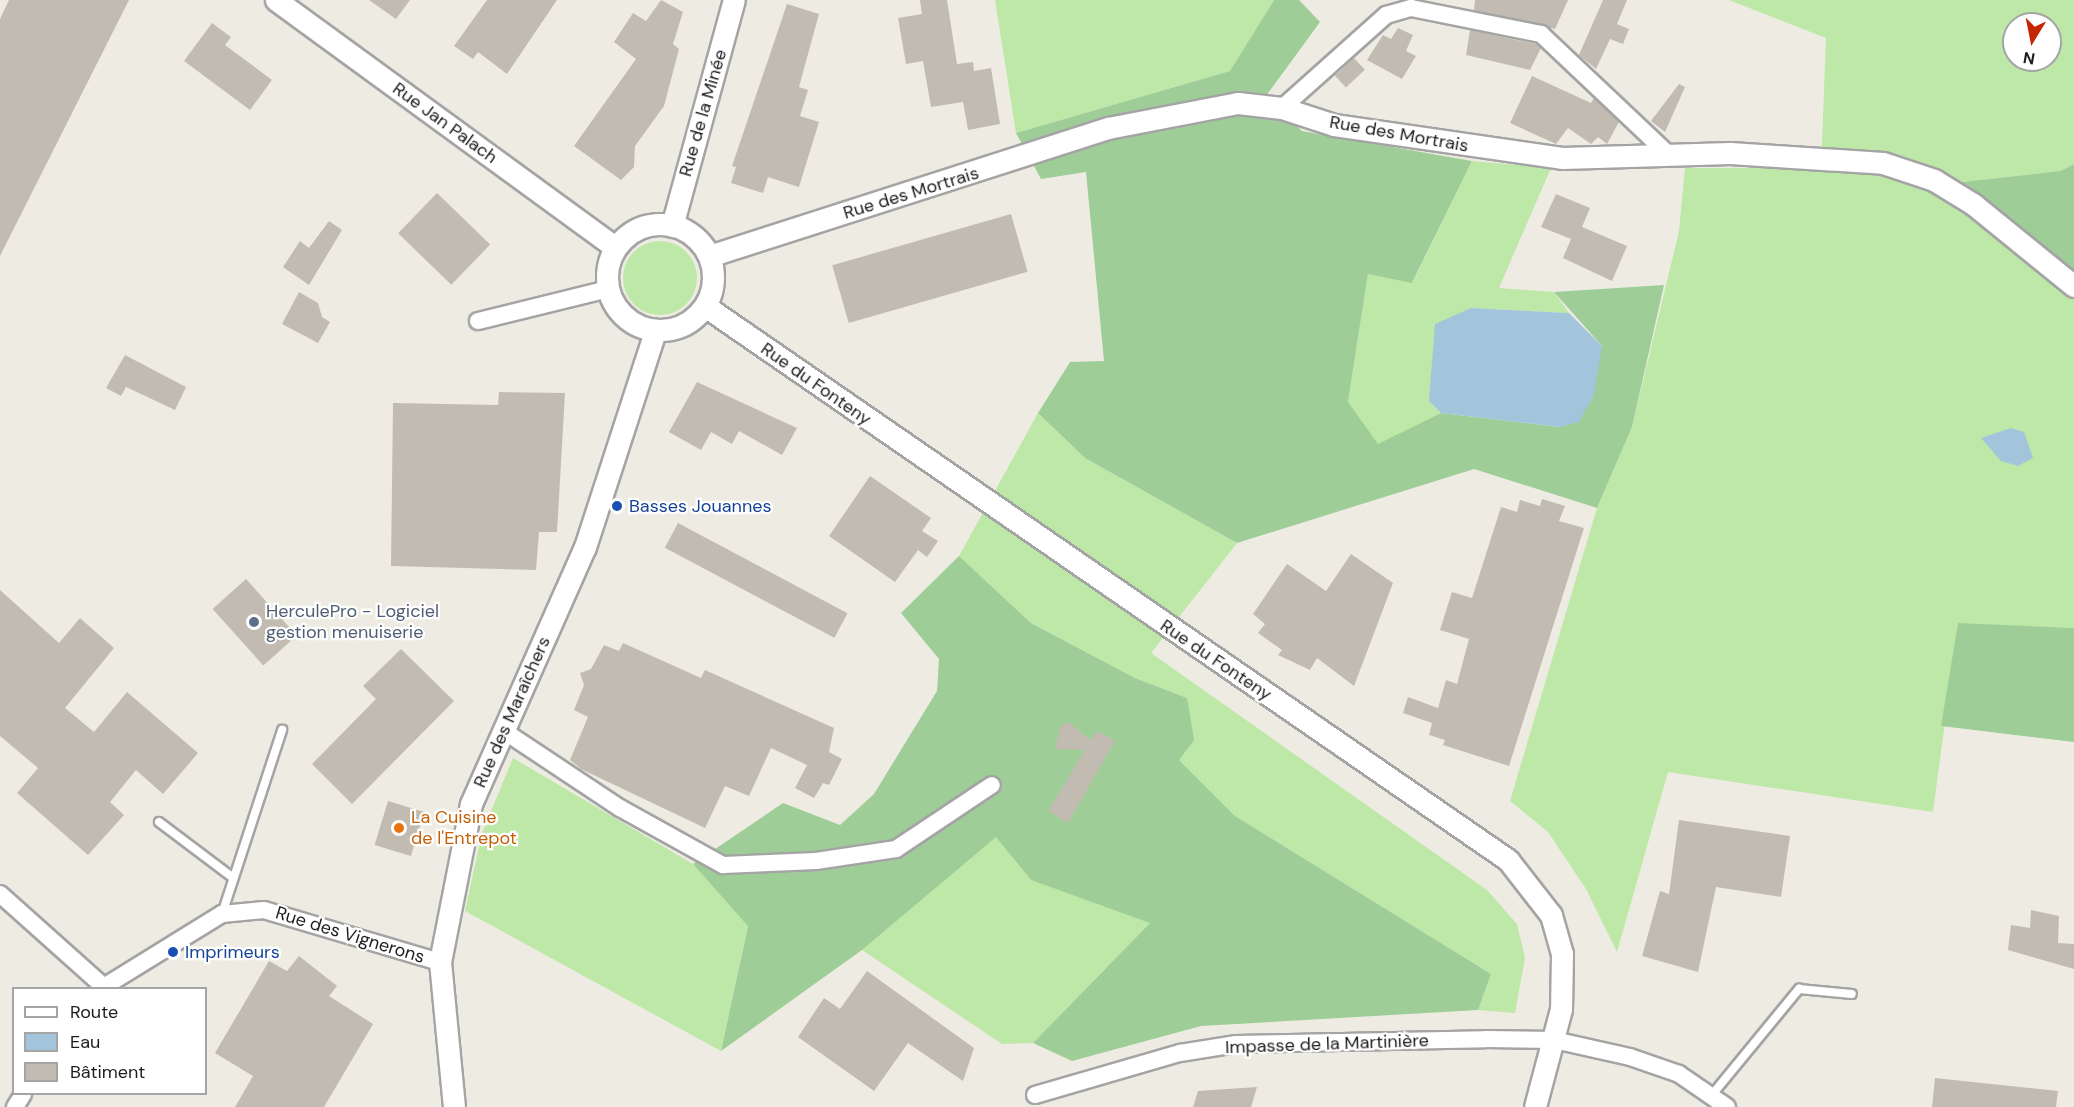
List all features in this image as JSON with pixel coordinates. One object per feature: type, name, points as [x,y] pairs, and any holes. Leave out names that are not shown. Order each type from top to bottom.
[{"type":"street","name":"Rue Jan Palach","points":[[276,0],[615,248]]},
{"type":"street","name":"Rue de la Minée","points":[[672,226],[734,0]]},
{"type":"street","points":[[1282,108],[1386,15],[1412,8],[1541,34],[1669,155]]},
{"type":"street","name":"Rue des Mortrais","points":[[709,256],[1108,129],[1209,105],[1282,108],[1334,125],[1562,158],[1669,155],[1883,163],[1912,172],[1973,204],[2074,286]]},
{"type":"street","points":[[672,226],[694,237],[709,256],[713,282],[705,306],[683,325],[655,331],[630,322],[608,289],[615,248],[642,227],[672,226]]},
{"type":"street","points":[[478,321],[608,289]]},
{"type":"street","name":"Rue du Fonteny","points":[[705,306],[1508,860],[1551,915],[1562,954],[1554,1040],[1535,1107]]},
{"type":"street","name":"Rue des Maraîchers","points":[[454,1107],[440,962],[471,804],[585,547],[655,331]]},
{"type":"street","points":[[504,730],[620,808],[723,865],[816,861],[896,849],[992,785]]},
{"type":"street","points":[[0,894],[102,987]]},
{"type":"street","name":"Rue des Vignerons","points":[[105,987],[222,914],[264,909],[440,962]]},
{"type":"street","name":"Impasse de la Martinière","points":[[1035,1095],[1180,1053],[1236,1044],[1554,1040],[1679,1074],[1727,1107]]},
{"type":"lane","points":[[222,914],[231,877],[282,730]]},
{"type":"lane","points":[[159,822],[231,877]]},
{"type":"lane","points":[[1711,1096],[1799,988],[1852,994]]},
{"type":"green space","points":[[995,0],[1274,0],[1230,71],[1016,133]]},
{"type":"green space","points":[[1274,0],[1299,0],[1320,22],[1266,96],[1302,131],[1472,161],[1412,283],[1368,274],[1348,402],[1378,444],[1441,413],[1560,427],[1602,346],[1554,292],[1664,285],[1632,427],[1597,508],[1474,469],[1237,543],[1085,458],[1038,413],[1070,362],[1104,361],[1086,172],[1041,179],[1016,133],[1230,71]]},
{"type":"green space","points":[[1729,0],[2074,0],[2074,164],[2060,171],[1962,182],[2074,274],[2074,628],[1958,624],[1933,812],[1668,772],[1617,952],[1586,889],[1548,832],[1510,801],[1597,508],[1632,427],[1679,231],[1685,168],[1821,168],[1826,38]]},
{"type":"green space","points":[[1472,161],[1551,168],[1499,288],[1554,292],[1569,313],[1471,308],[1429,401],[1441,413],[1378,445],[1348,403],[1368,274],[1413,282]]},
{"type":"green space","points":[[2074,164],[2074,274],[1962,182],[2060,171]]},
{"type":"green space","points":[[653,241],[667,241],[681,247],[691,257],[697,271],[695,292],[681,309],[667,315],[653,315],[639,309],[629,299],[623,285],[623,271],[629,257],[639,247]]},
{"type":"green space","points":[[1038,413],[1085,458],[1237,543],[1151,653],[1487,890],[1517,924],[1525,958],[1515,1013],[1478,1010],[1491,974],[1235,816],[1179,760],[1187,698],[1135,678],[1031,623],[959,556]]},
{"type":"green space","points":[[959,556],[1031,623],[1135,678],[1187,698],[1194,740],[1179,760],[1235,816],[1491,974],[1478,1010],[1201,1026],[1072,1061],[1033,1043],[1150,923],[1031,880],[996,837],[862,950],[721,1051],[748,926],[693,864],[783,803],[840,825],[874,794],[937,691],[939,659],[901,613]]},
{"type":"green space","points":[[1958,623],[2074,628],[2074,742],[1941,726]]},
{"type":"green space","points":[[513,758],[693,864],[748,925],[721,1051],[465,911],[482,833]]},
{"type":"green space","points":[[996,836],[1031,880],[1151,922],[1033,1043],[1002,1044],[862,950]]},
{"type":"water","points":[[1471,308],[1569,313],[1602,346],[1594,395],[1579,422],[1560,427],[1441,413],[1429,401],[1435,324]]},
{"type":"water","points":[[2011,428],[2024,432],[2033,458],[2018,466],[2001,461],[1981,438]]},
{"type":"building","points":[[9,0],[129,0],[0,256],[0,19]]},
{"type":"building","points":[[369,0],[410,0],[396,19]]},
{"type":"building","points":[[487,0],[557,0],[507,74],[478,52],[473,59],[454,46]]},
{"type":"building","points":[[661,0],[683,12],[673,44],[679,49],[664,106],[635,146],[634,167],[621,180],[574,146],[636,59],[614,42],[633,13],[646,21]]},
{"type":"building","points":[[920,0],[947,0],[957,64],[973,62],[974,71],[991,68],[1000,124],[968,130],[963,102],[931,107],[923,61],[906,64],[898,18],[922,14]]},
{"type":"building","points":[[1475,0],[1568,0],[1555,29],[1474,10]]},
{"type":"building","points":[[1603,0],[1627,0],[1617,24],[1629,29],[1623,44],[1610,39],[1596,69],[1579,55]]},
{"type":"building","points":[[787,4],[819,14],[799,87],[808,90],[800,116],[819,122],[799,187],[768,177],[763,193],[731,183],[736,167],[732,166]]},
{"type":"building","points":[[212,23],[231,37],[225,45],[272,80],[250,110],[184,61]]},
{"type":"building","points":[[1398,28],[1413,35],[1406,51],[1416,56],[1402,79],[1367,60],[1383,35],[1391,39]]},
{"type":"building","points":[[1470,30],[1536,44],[1541,48],[1530,70],[1466,55]]},
{"type":"building","points":[[1354,58],[1365,70],[1346,87],[1335,76]]},
{"type":"building","points":[[1532,76],[1591,103],[1594,98],[1619,122],[1607,144],[1598,137],[1591,144],[1568,128],[1556,144],[1510,123]]},
{"type":"building","points":[[1679,84],[1685,87],[1665,132],[1651,121]]},
{"type":"building","points":[[437,193],[490,244],[451,285],[398,233]]},
{"type":"building","points":[[1556,194],[1590,208],[1582,227],[1627,246],[1612,281],[1563,258],[1571,239],[1541,227]]},
{"type":"building","points":[[1011,214],[1028,272],[849,323],[832,265]]},
{"type":"building","points":[[329,221],[342,230],[309,285],[283,267],[300,241],[309,248]]},
{"type":"building","points":[[299,292],[318,303],[322,317],[330,322],[318,343],[282,324]]},
{"type":"building","points":[[125,355],[186,387],[175,410],[126,387],[121,396],[106,388]]},
{"type":"building","points":[[697,382],[797,428],[782,455],[739,431],[732,444],[711,432],[701,450],[669,432]]},
{"type":"building","points":[[499,392],[565,393],[557,532],[539,532],[536,570],[391,566],[393,403],[498,405]]},
{"type":"building","points":[[870,476],[931,518],[922,531],[938,541],[927,557],[918,550],[895,582],[829,536]]},
{"type":"building","points":[[1542,499],[1565,506],[1559,521],[1584,528],[1509,766],[1443,745],[1445,740],[1429,735],[1432,723],[1403,713],[1408,697],[1438,708],[1446,680],[1457,684],[1469,639],[1440,630],[1452,592],[1472,598],[1501,507],[1517,512],[1520,500],[1540,506]]},
{"type":"building","points":[[678,523],[848,613],[834,638],[665,548]]},
{"type":"building","points":[[1351,554],[1393,583],[1354,686],[1317,658],[1310,670],[1278,655],[1282,650],[1258,633],[1265,624],[1253,614],[1287,564],[1326,591]]},
{"type":"building","name":"HerculePro - Logiciel gestion menuiserie","points":[[246,579],[297,635],[263,666],[213,609]]},
{"type":"building","points":[[0,590],[59,643],[80,618],[114,648],[65,708],[94,732],[127,692],[198,753],[163,794],[136,770],[110,802],[124,815],[88,855],[17,793],[38,768],[0,736]]},
{"type":"building","points":[[623,643],[701,678],[705,670],[834,728],[829,752],[842,759],[829,785],[823,783],[814,798],[795,788],[807,765],[771,748],[749,796],[725,786],[705,828],[581,769],[570,760],[588,717],[574,710],[584,685],[580,673],[591,669],[604,645],[619,651]]},
{"type":"building","points":[[401,649],[454,701],[352,804],[312,764],[376,699],[363,686]]},
{"type":"building","points":[[1068,722],[1091,740],[1097,731],[1115,741],[1068,823],[1048,811],[1085,750],[1055,749],[1060,727]]},
{"type":"building","name":"La Cuisine de l'Entrepot","points":[[388,801],[424,812],[411,856],[375,845]]},
{"type":"building","points":[[1679,820],[1790,836],[1781,897],[1716,887],[1698,972],[1642,956],[1660,891],[1669,894]]},
{"type":"building","points":[[2031,910],[2059,916],[2058,943],[2074,944],[2074,969],[2008,950],[2011,925],[2030,928]]},
{"type":"building","points":[[299,956],[337,986],[329,996],[373,1024],[324,1107],[235,1107],[253,1076],[215,1053],[269,961],[287,971]]},
{"type":"building","points":[[867,971],[974,1048],[963,1081],[908,1043],[874,1091],[798,1037],[824,998],[840,1009]]},
{"type":"building","points":[[1935,1078],[2058,1091],[2056,1107],[1932,1107]]},
{"type":"building","points":[[1257,1087],[1251,1107],[1193,1107],[1198,1091]]},
{"type":"place","name":"Basses Jouannes","points":[[617,506]]},
{"type":"place","name":"HerculePro - Logiciel gestion menuiserie","points":[[254,622]]},
{"type":"place","name":"La Cuisine de l'Entrepot","points":[[399,828]]},
{"type":"place","name":"Imprimeurs","points":[[173,952]]}]
